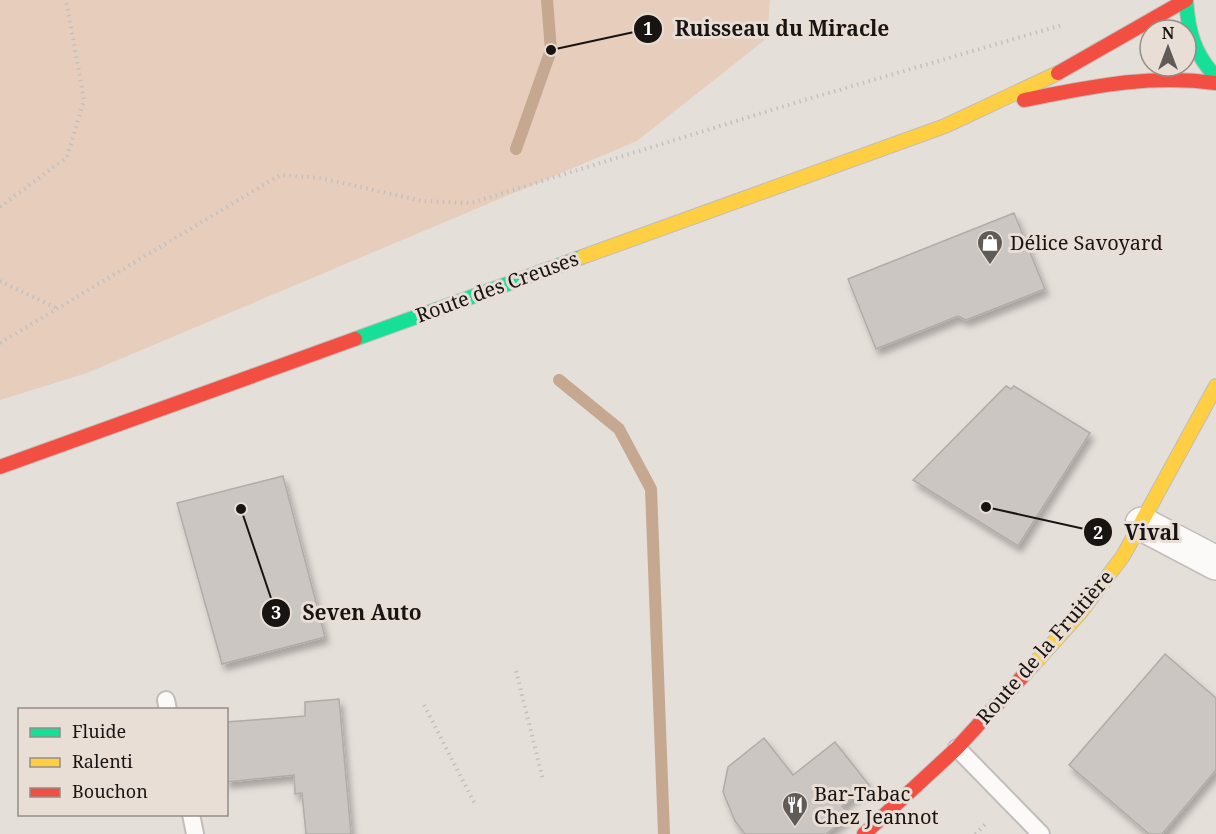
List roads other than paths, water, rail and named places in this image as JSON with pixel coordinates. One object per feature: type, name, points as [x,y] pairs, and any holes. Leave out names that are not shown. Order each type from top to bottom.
[{"type":"main road","name":"Route des Creuses","points":[[0,467],[945,126],[993,105],[1145,25],[1186,0],[1188,35],[1203,65],[1216,77]]},
{"type":"main road","name":"Route des Creuses","points":[[993,105],[1141,80],[1186,79],[1216,83]]},
{"type":"main road","name":"Route de la Fruitière","points":[[864,834],[957,748],[1080,613],[1123,556],[1216,386]]},
{"type":"street","points":[[1142,524],[1216,563]]},
{"type":"lane","points":[[957,748],[1041,834]]},
{"type":"lane","points":[[190,816],[195,834]]},
{"type":"waterway","points":[[516,149],[551,50],[547,0]]},
{"type":"waterway","points":[[559,380],[619,429],[651,489],[664,834]]},
{"type":"place","name":"Ruisseau du Miracle","points":[[551,50]]},
{"type":"place","name":"Délice Savoyard","points":[[990,266]]},
{"type":"place","name":"Vival","points":[[986,507]]},
{"type":"place","name":"Seven Auto","points":[[241,509]]},
{"type":"place","name":"Bar-Tabac Chez Jeannot","points":[[795,828]]}]
